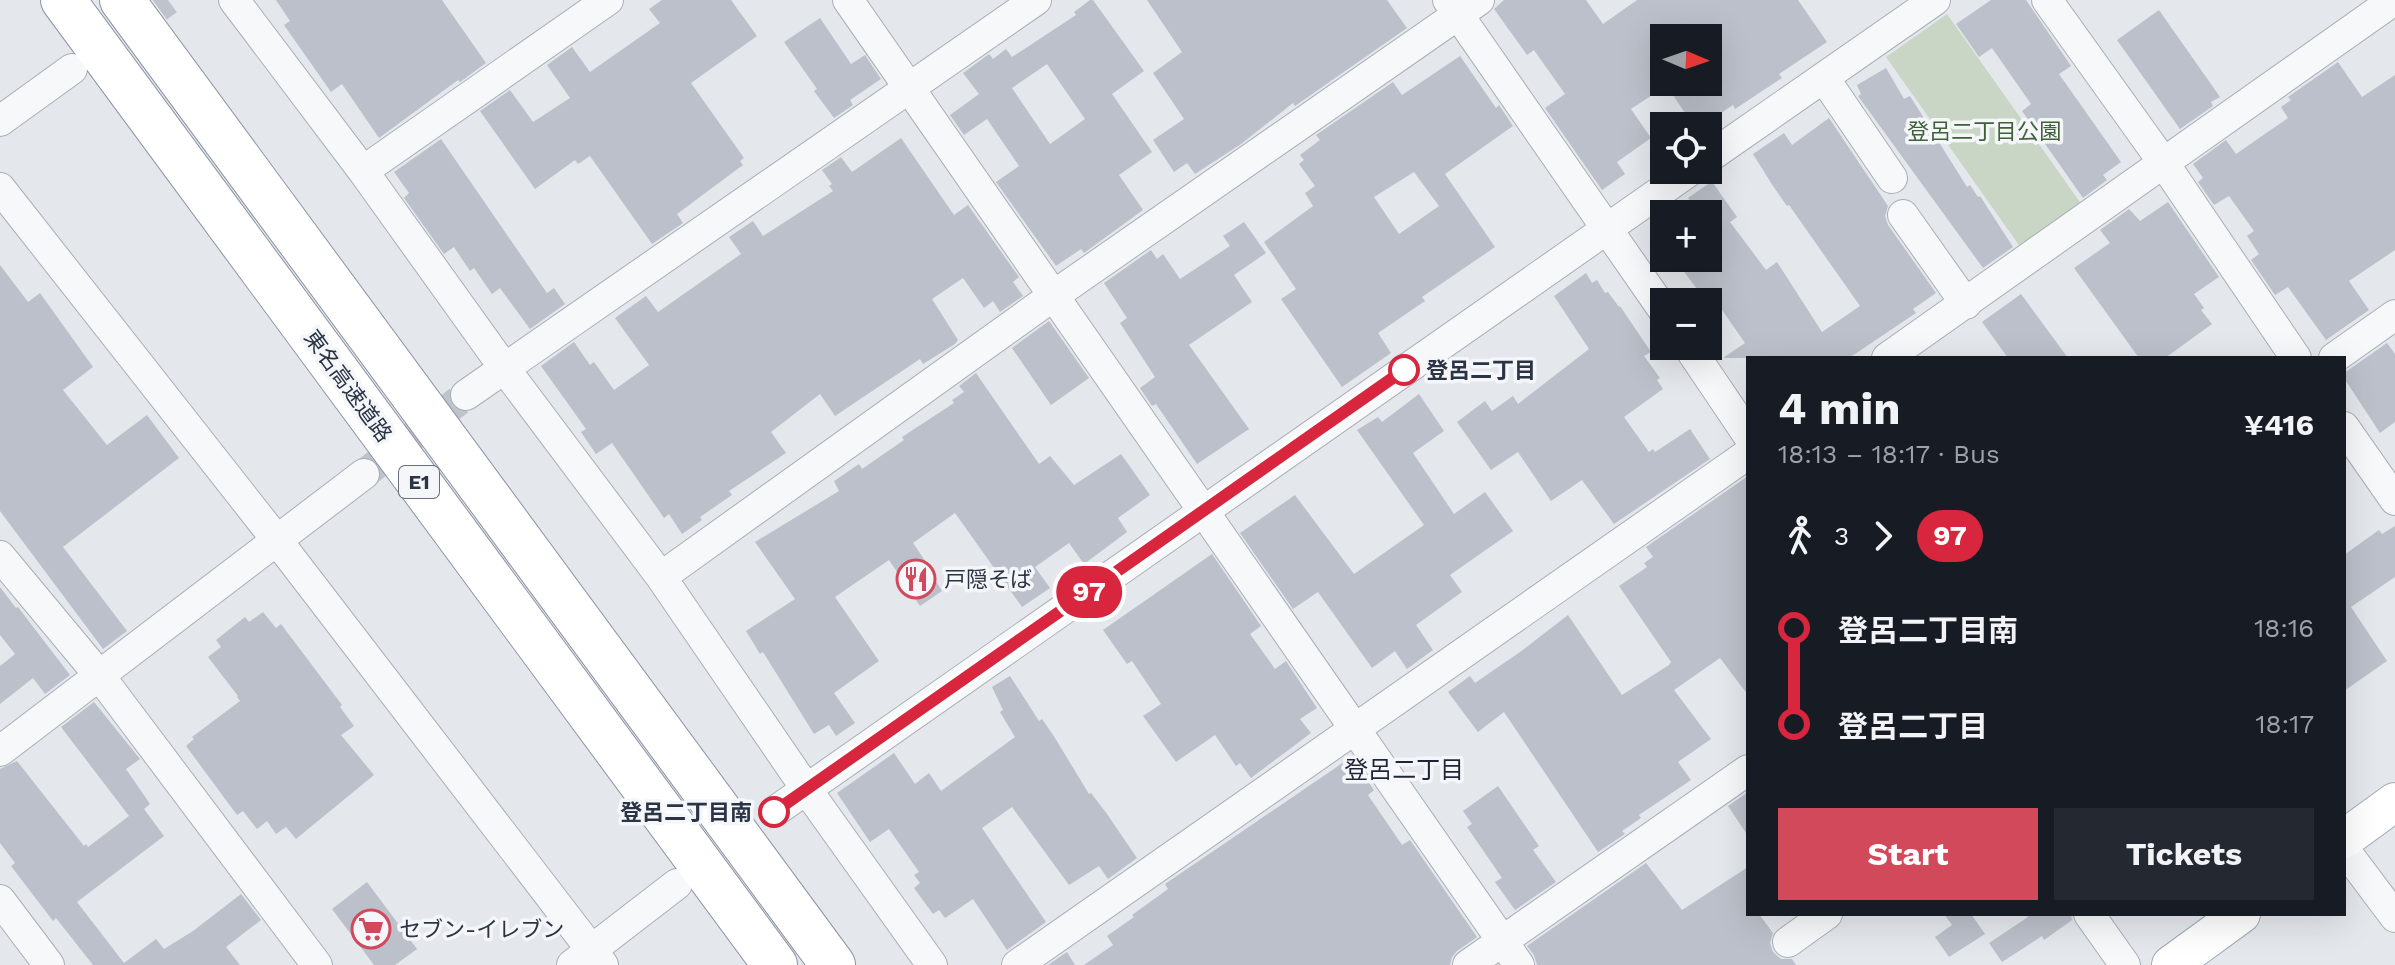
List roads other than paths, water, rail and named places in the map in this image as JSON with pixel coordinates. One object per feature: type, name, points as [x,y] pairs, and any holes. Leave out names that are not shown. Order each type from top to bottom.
[{"type":"highway","name":"東名高速道路","points":[[63,0],[775,965]]},
{"type":"highway","name":"E1","points":[[122,0],[833,965]]},
{"type":"main road","points":[[2346,838],[2395,802]]},
{"type":"main road","points":[[2171,965],[2238,916]]},
{"type":"street","points":[[234,0],[661,577],[932,965]]},
{"type":"street","points":[[363,171],[608,0]]},
{"type":"street","points":[[848,0],[1511,953]]},
{"type":"street","points":[[466,395],[1036,0]]},
{"type":"street","points":[[1722,148],[1935,0]]},
{"type":"street","points":[[2047,0],[2163,162],[2295,356]]},
{"type":"street","points":[[1890,356],[2394,0]]},
{"type":"street","points":[[661,577],[1462,5],[1650,291]]},
{"type":"street","points":[[0,121],[72,69]]},
{"type":"street","points":[[1824,78],[1892,178]]},
{"type":"street","points":[[774,812],[1671,184]]},
{"type":"street","points":[[0,188],[276,539],[588,960],[677,884]]},
{"type":"street","points":[[1903,215],[1966,304]]},
{"type":"street","points":[[2337,356],[2395,315]]},
{"type":"street","points":[[1697,360],[1746,432]]},
{"type":"street","points":[[2346,430],[2395,500]]},
{"type":"street","points":[[1017,965],[1746,455]]},
{"type":"street","points":[[0,751],[364,474]]},
{"type":"street","points":[[0,556],[99,675],[317,965]]},
{"type":"street","points":[[1468,965],[1511,953],[1746,772]]},
{"type":"street","points":[[2346,852],[2395,917]]},
{"type":"street","points":[[0,900],[49,965]]},
{"type":"street","points":[[1788,942],[1824,916]]},
{"type":"street","points":[[2090,916],[2125,965]]},
{"type":"tunnel","points":[[85,60],[168,0]]},
{"type":"tunnel","points":[[364,474],[466,395]]},
{"type":"place","name":"登呂二丁目","points":[[1404,370]]},
{"type":"place","name":"戸隠そば","points":[[916,579]]},
{"type":"place","name":"登呂二丁目南","points":[[774,812]]},
{"type":"place","name":"セブン-イレブン","points":[[371,929]]},
{"type":"district","name":"登呂二丁目","points":[[1404,770]]},
{"type":"park label","name":"登呂二丁目公園","points":[[1984,131]]}]
